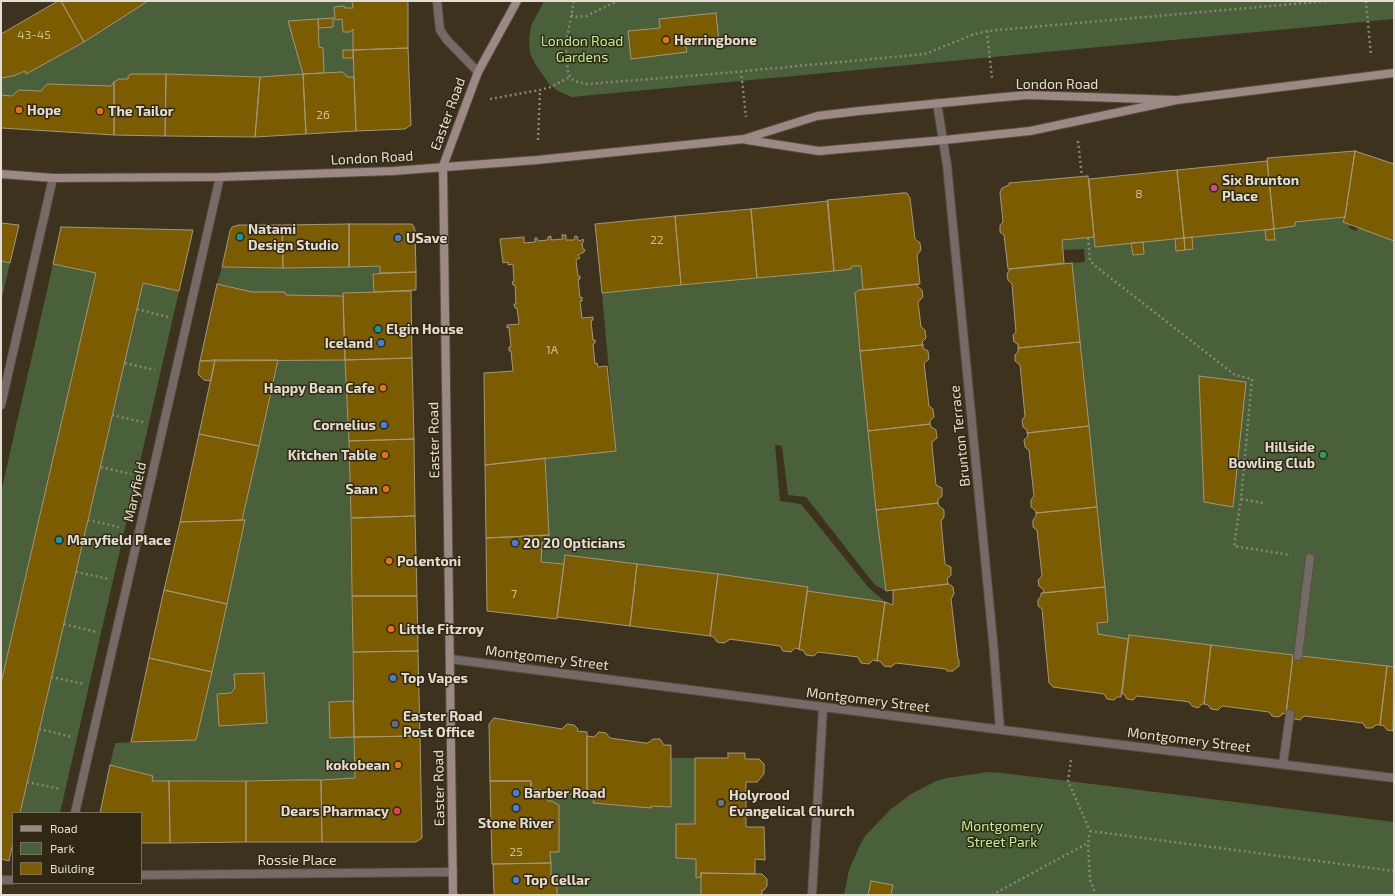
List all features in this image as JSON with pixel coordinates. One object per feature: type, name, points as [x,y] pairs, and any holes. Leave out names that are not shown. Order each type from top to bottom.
[{"type":"main road","name":"Easter Road","points":[[453,895],[443,166],[478,72],[517,1]]},
{"type":"main road","name":"London Road","points":[[746,139],[819,151],[944,140],[1030,131],[1177,100],[1394,73]]},
{"type":"main road","name":"London Road","points":[[1,174],[53,178],[220,177],[393,171],[537,160],[746,139],[817,116],[937,103],[1027,95],[1177,100]]},
{"type":"street","points":[[437,1],[440,30],[446,40],[478,72]]},
{"type":"street","points":[[937,103],[944,140]]},
{"type":"street","name":"Brunton Terrace","points":[[944,140],[992,625],[1000,729]]},
{"type":"street","name":"Maryfield","points":[[75,812],[220,177]]},
{"type":"street","points":[[1,406],[53,178]]},
{"type":"street","points":[[1298,656],[1310,558]]},
{"type":"street","name":"Montgomery Street","points":[[450,659],[1074,739],[1394,778]]},
{"type":"street","points":[[812,895],[823,707]]},
{"type":"street","points":[[1283,764],[1290,714]]},
{"type":"street","name":"Rossie Place","points":[[142,874],[453,872]]},
{"type":"street","points":[[1,880],[12,880]]},
{"type":"path","points":[[574,1],[566,52],[568,72],[574,81],[595,84],[925,54],[972,35],[987,31],[1327,1]]},
{"type":"path","points":[[571,15],[576,17],[586,16],[618,1]]},
{"type":"path","points":[[1366,1],[1373,76]]},
{"type":"path","points":[[987,31],[993,98]]},
{"type":"path","points":[[741,71],[746,139]]},
{"type":"path","points":[[466,104],[540,90],[551,87],[570,77]]},
{"type":"path","points":[[537,160],[540,90]]},
{"type":"path","points":[[1076,121],[1082,177]]},
{"type":"path","points":[[1088,238],[1090,260],[1094,265],[1235,375],[1252,379],[1241,498],[1234,546],[1310,558]]},
{"type":"path","points":[[137,309],[173,318]]},
{"type":"path","points":[[125,363],[161,371]]},
{"type":"path","points":[[112,415],[149,423]]},
{"type":"path","points":[[100,467],[137,476]]},
{"type":"path","points":[[1241,498],[1262,503]]},
{"type":"path","points":[[88,520],[125,528]]},
{"type":"path","points":[[76,572],[113,580]]},
{"type":"path","points":[[64,624],[101,633]]},
{"type":"path","points":[[51,677],[89,685]]},
{"type":"path","points":[[39,729],[77,738]]},
{"type":"path","points":[[1074,739],[1068,780],[1090,831],[1088,843],[1090,880],[1096,895]]},
{"type":"path","points":[[27,782],[65,790]]},
{"type":"path","points":[[1090,831],[1394,871]]},
{"type":"path","points":[[992,895],[1088,843]]},
{"type":"green space","points":[[148,1],[352,1],[353,8],[334,8],[335,20],[342,19],[343,32],[350,32],[353,29],[353,50],[343,51],[343,58],[353,58],[354,77],[347,77],[342,72],[324,73],[319,47],[319,28],[333,27],[333,19],[289,21],[303,74],[260,77],[131,74],[128,76],[128,79],[119,79],[111,86],[47,84],[41,91],[19,90],[12,96],[1,95],[1,78],[13,76],[25,71],[26,73],[84,42]]},
{"type":"green space","name":"London Road Gardens","points":[[544,1],[1394,1],[1394,19],[572,97],[558,91],[549,84],[535,64],[530,53],[529,40],[531,26]]},
{"type":"green space","points":[[1345,217],[1350,224],[1349,228],[1356,231],[1358,227],[1394,241],[1394,667],[1129,635],[1128,639],[1098,634],[1097,623],[1108,622],[1072,263],[1085,262],[1084,249],[1063,250],[1062,240],[1094,237],[1096,247],[1131,243],[1133,255],[1144,254],[1143,242],[1175,239],[1176,251],[1193,249],[1192,237],[1265,230],[1266,240],[1275,240],[1274,229],[1295,226],[1295,222]]},
{"type":"green space","points":[[1,261],[10,263],[1,302]]},
{"type":"green space","points":[[53,264],[96,273],[1,683],[1,492]]},
{"type":"green space","points":[[380,266],[380,273],[373,274],[374,292],[343,293],[343,296],[286,295],[252,292],[217,284],[222,267],[283,268]]},
{"type":"green space","points":[[852,266],[861,266],[863,290],[859,290],[855,294],[868,431],[886,591],[875,585],[806,497],[788,495],[782,446],[775,445],[780,501],[801,504],[868,587],[885,602],[807,591],[718,574],[566,555],[564,564],[541,562],[545,458],[616,451],[602,293],[834,271]]},
{"type":"green space","points":[[143,283],[179,291],[60,812],[20,812]]},
{"type":"green space","points":[[278,360],[345,360],[349,441],[353,701],[330,702],[330,738],[354,737],[355,778],[321,780],[152,781],[152,776],[110,765],[115,743],[196,740],[245,520],[242,520]],"holes":[[[264,673],[267,723],[219,726],[217,694],[231,693],[235,688],[234,674]]]},
{"type":"green space","points":[[671,758],[695,758],[695,824],[676,824],[676,858],[696,859],[697,878],[701,877],[701,895],[557,895],[557,875],[551,875],[550,852],[559,852],[559,805],[548,801],[547,796],[552,792],[594,797],[594,803],[650,808],[651,806],[670,807]]},
{"type":"green space","name":"Montgomery Street Park","points":[[988,772],[1394,822],[1394,895],[844,895],[849,870],[865,836],[891,809],[911,794],[936,781]]},
{"type":"building","points":[[58,1],[61,1],[84,42],[26,74],[25,71],[13,76],[1,78],[1,34]]},
{"type":"building","points":[[61,1],[148,1],[84,42]]},
{"type":"building","points":[[352,1],[408,1],[408,48],[353,50],[353,29],[350,32],[343,32],[342,19],[335,20],[334,7],[344,6],[345,8],[353,8]]},
{"type":"building","points":[[716,13],[719,42],[686,46],[687,52],[631,59],[628,31],[660,28],[659,19]]},
{"type":"building","points":[[333,18],[333,27],[319,28],[318,19]]},
{"type":"building","points":[[318,19],[319,47],[323,48],[324,73],[303,74],[288,21]]},
{"type":"building","points":[[408,48],[411,125],[405,129],[356,131],[353,50]]},
{"type":"building","points":[[343,50],[353,50],[353,58],[343,58]]},
{"type":"building","points":[[342,72],[347,77],[354,77],[356,131],[306,134],[303,74]]},
{"type":"building","points":[[131,74],[166,74],[165,136],[114,135],[114,82],[119,79],[128,79],[128,76]]},
{"type":"building","points":[[166,74],[260,77],[255,137],[165,136]]},
{"type":"building","points":[[303,74],[306,134],[255,137],[260,77]]},
{"type":"building","points":[[114,82],[114,135],[1,128],[1,95],[12,96],[19,90],[41,91],[47,84],[111,86]]},
{"type":"building","points":[[1355,151],[1394,164],[1394,241],[1343,222]]},
{"type":"building","points":[[1355,151],[1345,217],[1295,222],[1295,226],[1274,229],[1267,158]]},
{"type":"building","points":[[1267,161],[1274,229],[1184,238],[1177,170]]},
{"type":"building","points":[[1177,170],[1184,238],[1095,247],[1089,179]]},
{"type":"building","points":[[1088,176],[1094,237],[1062,240],[1064,263],[1008,269],[1004,235],[1000,232],[1000,225],[1003,222],[1000,192],[1002,188],[1009,185],[1009,183]]},
{"type":"building","points":[[907,193],[910,198],[915,239],[920,243],[921,250],[917,255],[920,284],[863,290],[861,266],[852,266],[851,269],[834,271],[827,200]]},
{"type":"building","points":[[828,201],[834,271],[757,278],[751,209]]},
{"type":"building","points":[[751,209],[757,278],[681,285],[675,216]]},
{"type":"building","points":[[675,216],[681,285],[602,293],[595,224]]},
{"type":"building","points":[[1,223],[19,225],[10,263],[1,261]]},
{"type":"building","points":[[349,224],[349,267],[283,268],[282,225]]},
{"type":"building","points":[[349,224],[413,225],[415,230],[416,272],[380,273],[380,266],[349,267]]},
{"type":"building","points":[[239,225],[282,225],[283,268],[222,267],[230,231],[232,227]]},
{"type":"building","name":"Maryfield Place","points":[[61,227],[193,230],[179,291],[143,283],[20,812],[12,812],[12,847],[9,861],[1,859],[1,683],[96,273],[53,264]]},
{"type":"building","points":[[1274,229],[1275,240],[1266,240],[1265,230]]},
{"type":"building","points":[[562,235],[566,235],[566,240],[574,240],[575,236],[578,237],[577,239],[580,241],[583,239],[584,241],[582,243],[583,249],[585,250],[578,255],[580,258],[576,260],[578,276],[580,276],[580,279],[578,279],[580,298],[582,297],[582,301],[580,301],[582,318],[593,317],[593,320],[591,321],[593,340],[595,340],[595,343],[593,344],[595,364],[597,363],[598,367],[607,366],[616,451],[485,465],[484,373],[513,371],[511,351],[509,351],[509,347],[511,347],[509,327],[507,328],[507,325],[519,324],[517,308],[515,308],[514,304],[516,304],[515,285],[513,285],[512,282],[514,281],[513,264],[508,265],[508,262],[503,263],[500,239],[524,237],[524,243],[535,242],[535,238],[537,238],[538,241],[548,240],[548,237],[551,236],[551,240],[563,239]]},
{"type":"building","points":[[1192,237],[1193,249],[1185,250],[1184,238]]},
{"type":"building","points":[[1184,238],[1185,250],[1176,251],[1175,239]]},
{"type":"building","points":[[1143,242],[1144,254],[1133,255],[1131,243]]},
{"type":"building","points":[[1072,263],[1080,342],[1018,348],[1018,344],[1014,342],[1013,335],[1016,332],[1012,284],[1008,280],[1007,274],[1010,269]]},
{"type":"building","points":[[416,272],[416,290],[374,292],[373,274]]},
{"type":"building","points":[[217,284],[252,292],[285,292],[286,295],[343,296],[345,360],[200,361]]},
{"type":"building","points":[[917,284],[917,286],[922,290],[923,297],[918,302],[921,327],[925,330],[926,338],[922,342],[923,345],[860,351],[855,293],[859,290]]},
{"type":"building","name":"Elgin House","points":[[411,291],[412,358],[345,360],[343,293]]},
{"type":"building","points":[[1080,342],[1089,426],[1027,433],[1027,430],[1023,427],[1022,420],[1025,416],[1020,365],[1015,361],[1015,355],[1018,352],[1018,348]]},
{"type":"building","points":[[923,345],[923,348],[928,351],[929,359],[924,363],[929,406],[933,409],[934,417],[930,421],[930,424],[868,431],[860,351]]},
{"type":"building","points":[[412,358],[414,439],[349,441],[345,360]]},
{"type":"building","points":[[215,360],[278,360],[259,446],[199,434]]},
{"type":"building","points":[[215,360],[211,381],[204,380],[198,374],[200,361]]},
{"type":"building","points":[[1199,376],[1246,382],[1233,507],[1204,502]]},
{"type":"building","points":[[930,424],[931,427],[936,430],[937,438],[932,442],[932,446],[936,485],[942,488],[942,496],[938,500],[938,503],[876,510],[868,431]]},
{"type":"building","points":[[1089,426],[1097,507],[1036,513],[1031,507],[1031,500],[1034,496],[1029,450],[1025,447],[1024,440],[1028,436],[1027,433]]},
{"type":"building","points":[[199,434],[259,446],[242,520],[180,522]]},
{"type":"building","points":[[414,439],[415,516],[351,518],[349,441]]},
{"type":"building","points":[[545,458],[549,535],[486,538],[485,465]]},
{"type":"building","points":[[938,503],[944,510],[944,517],[941,521],[945,564],[951,567],[951,575],[947,579],[948,584],[886,591],[876,510]]},
{"type":"building","points":[[1097,507],[1105,587],[1044,593],[1043,589],[1039,586],[1038,580],[1042,576],[1037,530],[1033,527],[1033,520],[1036,513]]},
{"type":"building","points":[[415,516],[417,596],[352,596],[351,518]]},
{"type":"building","points":[[245,520],[227,604],[164,590],[180,522]]},
{"type":"building","points":[[549,535],[542,543],[541,562],[564,564],[557,619],[487,611],[486,538]]},
{"type":"building","points":[[565,555],[637,564],[630,626],[557,617]]},
{"type":"building","points":[[637,564],[718,574],[710,636],[630,626]]},
{"type":"building","points":[[718,574],[808,587],[799,649],[795,648],[791,652],[783,651],[780,646],[729,639],[724,643],[717,642],[714,637],[710,636]]},
{"type":"building","points":[[949,584],[953,587],[954,594],[951,599],[959,666],[953,671],[947,671],[946,669],[896,663],[891,667],[884,666],[880,661],[877,661],[885,602],[893,605],[893,590]]},
{"type":"building","points":[[1105,587],[1108,622],[1097,623],[1098,634],[1128,639],[1121,697],[1117,697],[1114,700],[1107,699],[1104,694],[1053,687],[1049,683],[1042,609],[1038,606],[1038,600],[1041,593]]},
{"type":"building","points":[[164,590],[227,604],[212,672],[149,658]]},
{"type":"building","points":[[807,591],[885,602],[877,661],[873,660],[869,664],[861,663],[858,657],[818,652],[814,656],[806,655],[803,650],[799,650]]},
{"type":"building","points":[[352,596],[417,596],[418,651],[353,652]]},
{"type":"building","points":[[1129,635],[1211,645],[1204,704],[1198,708],[1192,706],[1189,702],[1183,701],[1137,696],[1133,700],[1127,699],[1124,694],[1122,694]]},
{"type":"building","points":[[1211,645],[1293,655],[1286,714],[1282,713],[1282,715],[1278,717],[1272,716],[1269,712],[1222,706],[1218,710],[1211,709],[1208,705],[1204,704]]},
{"type":"building","points":[[418,651],[420,736],[354,737],[353,652]]},
{"type":"building","points":[[1293,655],[1387,666],[1380,725],[1376,725],[1372,728],[1366,728],[1363,723],[1304,716],[1300,720],[1294,719],[1290,714],[1286,714]]},
{"type":"building","points":[[149,658],[212,672],[196,740],[131,742]]},
{"type":"building","points":[[1387,666],[1394,667],[1393,731],[1387,730],[1384,726],[1380,725]]},
{"type":"building","points":[[264,673],[267,723],[219,726],[217,694],[231,693],[235,688],[234,674]]},
{"type":"building","points":[[353,701],[354,737],[330,738],[329,702]]},
{"type":"building","points":[[494,718],[562,729],[567,724],[574,725],[578,729],[577,731],[587,732],[587,796],[531,789],[531,781],[490,781],[489,724]]},
{"type":"building","points":[[599,732],[606,733],[610,738],[645,743],[648,743],[653,739],[660,739],[664,745],[671,745],[671,807],[651,806],[651,808],[593,803],[594,797],[587,796],[587,736],[594,737]]},
{"type":"building","points":[[420,736],[422,838],[416,842],[322,842],[321,780],[355,778],[354,737]]},
{"type":"building","name":"Holyrood Evangelical Church","points":[[728,753],[745,753],[745,759],[759,759],[764,764],[764,774],[757,782],[746,782],[746,827],[764,827],[765,860],[755,859],[755,874],[701,873],[701,877],[696,878],[696,859],[676,858],[676,824],[695,824],[695,758],[728,758]]},
{"type":"building","points":[[110,765],[153,776],[152,781],[169,781],[170,843],[142,843],[142,812],[100,812]]},
{"type":"building","points":[[321,780],[322,842],[246,842],[246,781]]},
{"type":"building","points":[[169,781],[246,781],[246,842],[170,843]]},
{"type":"building","points":[[490,781],[531,781],[531,789],[552,792],[547,796],[548,801],[552,801],[559,805],[559,852],[550,852],[551,863],[492,864]]},
{"type":"building","points":[[551,863],[551,875],[557,875],[557,895],[494,895],[493,864]]},
{"type":"building","points":[[701,873],[762,874],[767,879],[767,886],[764,890],[762,890],[762,895],[701,895]]},
{"type":"building","points":[[871,881],[893,885],[891,895],[868,895]]},
{"type":"place","name":"Herringbone","points":[[666,40]]},
{"type":"place","name":"Hope","points":[[19,110]]},
{"type":"place","name":"The Tailor","points":[[100,111]]},
{"type":"place","name":"Six Brunton Place","points":[[1214,188]]},
{"type":"place","name":"Natami Design Studio","points":[[240,237]]},
{"type":"place","name":"USave","points":[[398,238]]},
{"type":"place","name":"Elgin House","points":[[378,329]]},
{"type":"place","name":"Iceland","points":[[381,343]]},
{"type":"place","name":"Happy Bean Cafe","points":[[383,388]]},
{"type":"place","name":"Cornelius","points":[[384,425]]},
{"type":"place","name":"Kitchen Table","points":[[385,455]]},
{"type":"place","name":"Hillside Bowling Club","points":[[1323,455]]},
{"type":"place","name":"Saan","points":[[386,489]]},
{"type":"place","name":"Maryfield Place","points":[[59,540]]},
{"type":"place","name":"20 20 Opticians","points":[[515,543]]},
{"type":"place","name":"Polentoni","points":[[389,561]]},
{"type":"place","name":"Little Fitzroy","points":[[391,629]]},
{"type":"place","name":"Top Vapes","points":[[393,678]]},
{"type":"place","name":"Easter Road Post Office","points":[[395,724]]},
{"type":"place","name":"kokobean","points":[[398,765]]},
{"type":"place","name":"Barber Road","points":[[516,793]]},
{"type":"place","name":"Holyrood Evangelical Church","points":[[721,803]]},
{"type":"place","name":"Stone River","points":[[516,808]]},
{"type":"place","name":"Dears Pharmacy","points":[[397,811]]},
{"type":"place","name":"Top Cellar","points":[[516,880]]}]
